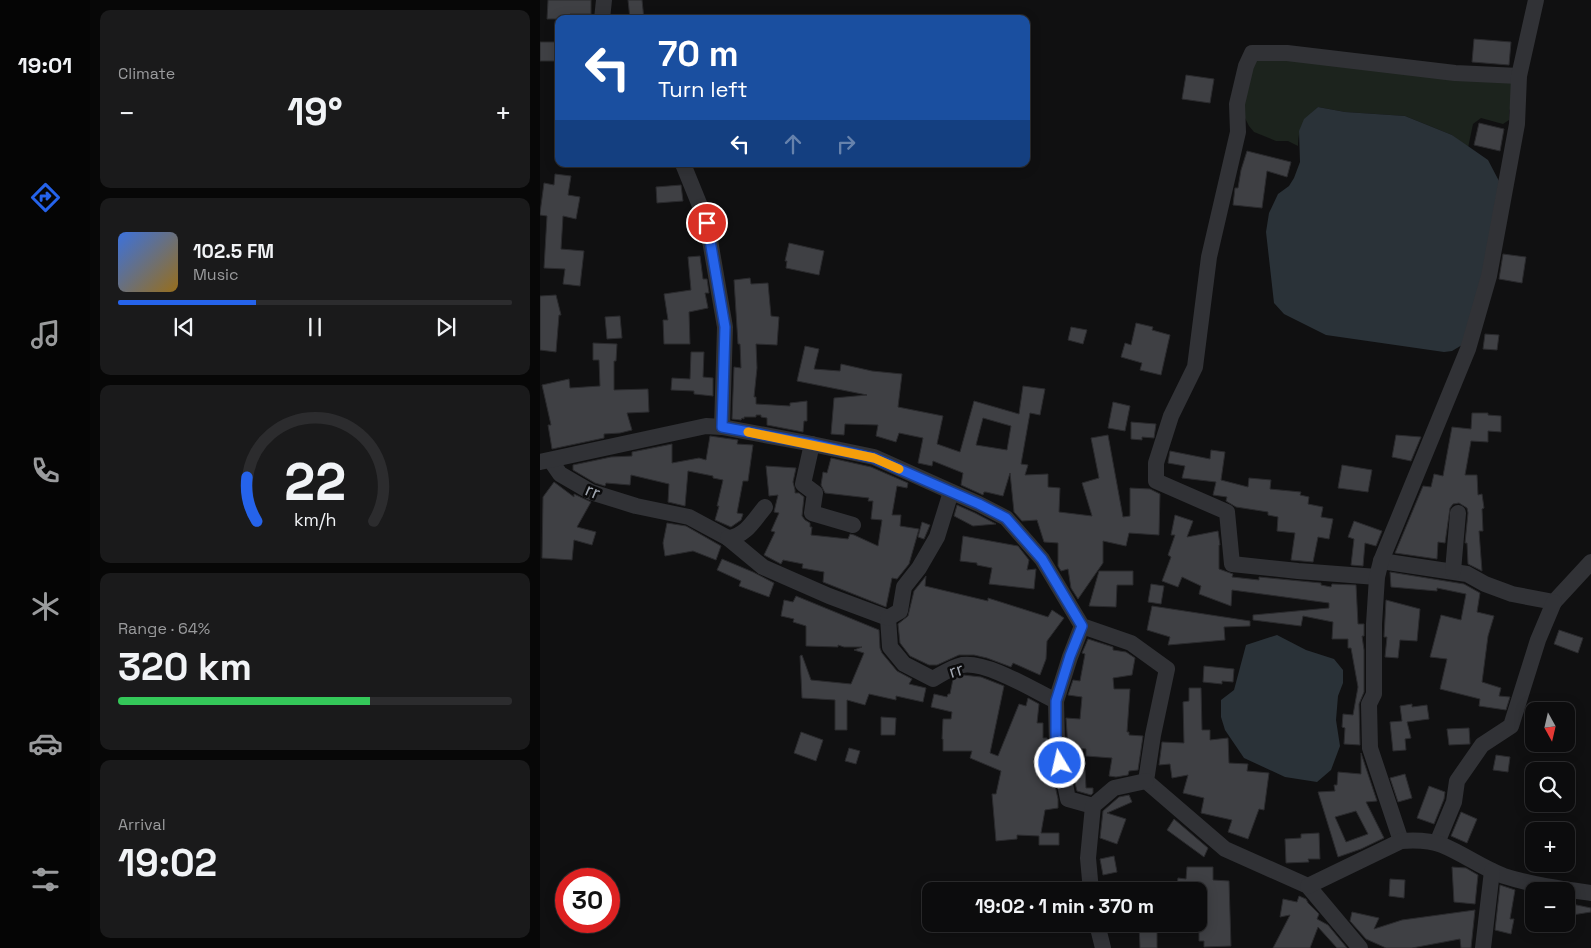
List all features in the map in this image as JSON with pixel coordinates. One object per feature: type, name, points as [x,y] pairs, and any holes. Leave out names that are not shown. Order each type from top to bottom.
[{"type":"street","points":[[602,15],[604,0]]},
{"type":"street","points":[[1400,841],[1370,748],[1368,704],[1374,694],[1374,624],[1379,569],[1468,348],[1489,276],[1517,124],[1519,76],[1536,0]]},
{"type":"street","points":[[1519,76],[1455,73],[1287,53],[1252,53],[1246,66],[1237,104],[1238,132],[1209,257],[1194,367],[1171,416],[1156,463],[1156,481],[1227,512],[1232,564],[1298,571],[1379,569],[1453,572],[1467,574],[1485,584],[1512,594],[1554,602]]},
{"type":"street","points":[[684,167],[707,223],[725,327],[722,427]]},
{"type":"street","points":[[545,461],[706,426],[722,427],[874,458],[1006,518],[1042,559],[1082,626],[1131,643],[1167,669],[1153,735],[1146,782]]},
{"type":"street","points":[[812,444],[803,484],[815,493],[812,513],[853,525]]},
{"type":"street","name":"rr","points":[[545,461],[560,474],[591,492],[636,506],[689,517],[728,538],[764,567],[829,596],[888,618],[890,647],[904,664],[933,679],[962,665],[981,666],[1056,701]]},
{"type":"street","points":[[888,618],[900,611],[904,587],[919,568],[936,537],[951,492]]},
{"type":"street","points":[[728,538],[737,537],[744,532],[765,507]]},
{"type":"street","points":[[1453,572],[1458,513]]},
{"type":"street","points":[[1437,843],[1454,802],[1457,781],[1482,745],[1511,726],[1538,640],[1554,602],[1591,562]]},
{"type":"street","points":[[1082,626],[1070,656],[1056,701],[1056,745],[1068,799],[1093,806]]},
{"type":"street","points":[[1090,882],[1088,858],[1093,806],[1114,788],[1146,782]]},
{"type":"street","points":[[1146,782],[1225,849],[1308,886],[1360,948]]},
{"type":"street","points":[[1308,886],[1400,841],[1416,840],[1437,843],[1504,875],[1536,884],[1591,893]]},
{"type":"street","points":[[1484,948],[1492,870]]},
{"type":"street","points":[[1099,932],[1103,948]]},
{"type":"shaded area","points":[[1257,52],[1511,82],[1515,97],[1509,111],[1509,120],[1503,124],[1481,118],[1473,124],[1468,148],[1452,135],[1405,116],[1345,112],[1318,107],[1303,124],[1299,133],[1298,146],[1288,141],[1276,141],[1254,132],[1241,110]]},
{"type":"shaded area","points":[[1318,107],[1345,112],[1405,116],[1452,135],[1488,160],[1499,181],[1479,294],[1462,345],[1452,351],[1444,352],[1326,335],[1284,314],[1274,303],[1266,232],[1269,213],[1278,194],[1289,186],[1294,178],[1300,162],[1299,131],[1304,119]]},
{"type":"shaded area","points":[[1277,635],[1306,650],[1334,659],[1343,670],[1343,683],[1338,696],[1336,720],[1340,746],[1331,770],[1317,782],[1285,777],[1244,758],[1225,730],[1221,717],[1221,700],[1234,690],[1246,645]]},
{"type":"building","points":[[548,0],[591,0],[591,14],[555,15],[555,19],[547,19]]},
{"type":"building","points":[[628,0],[642,0],[644,15],[630,15]]},
{"type":"building","points":[[1474,39],[1511,42],[1509,65],[1472,62]]},
{"type":"building","points":[[540,42],[555,42],[555,61],[540,61]]},
{"type":"building","points":[[1186,75],[1214,79],[1210,103],[1182,99]]},
{"type":"building","points":[[1479,123],[1504,129],[1500,151],[1474,145]]},
{"type":"building","points":[[1247,151],[1291,162],[1287,177],[1267,171],[1262,208],[1233,205],[1235,188],[1238,188]]},
{"type":"building","points":[[555,174],[571,176],[568,195],[580,197],[576,219],[563,216],[561,249],[584,251],[580,286],[563,284],[565,269],[544,268],[547,216],[540,215],[540,213],[544,183],[554,185]]},
{"type":"building","points":[[681,185],[683,201],[657,203],[656,187]]},
{"type":"building","points":[[789,243],[824,251],[819,275],[786,268],[787,261],[785,261]]},
{"type":"building","points":[[1503,254],[1526,257],[1522,283],[1499,279]]},
{"type":"building","points":[[700,256],[703,279],[707,279],[709,293],[705,293],[708,308],[689,312],[690,344],[664,344],[663,320],[668,320],[664,294],[691,290],[688,257]]},
{"type":"building","points":[[750,278],[751,284],[768,283],[771,316],[779,317],[777,345],[756,344],[757,368],[754,397],[756,397],[756,404],[790,406],[790,403],[807,401],[807,421],[804,421],[803,432],[767,425],[767,418],[761,417],[761,415],[744,417],[741,420],[732,419],[734,367],[741,368],[734,280]]},
{"type":"building","points":[[556,295],[561,315],[559,315],[556,352],[540,350],[540,296]]},
{"type":"building","points":[[620,316],[622,338],[607,339],[605,317]]},
{"type":"building","points":[[1136,323],[1153,327],[1152,330],[1170,335],[1161,375],[1140,370],[1142,363],[1121,357],[1125,343],[1131,345]]},
{"type":"building","points":[[1071,327],[1087,330],[1083,344],[1068,340]]},
{"type":"building","points":[[1485,334],[1499,335],[1497,350],[1483,349]]},
{"type":"building","points":[[593,343],[617,344],[616,361],[614,361],[614,390],[648,389],[649,412],[627,413],[632,430],[604,434],[604,438],[552,449],[548,425],[551,425],[542,385],[569,379],[570,388],[600,386],[599,360],[593,360]]},
{"type":"building","points":[[805,346],[819,349],[814,369],[840,371],[841,364],[872,371],[902,374],[898,407],[943,416],[937,444],[960,452],[974,401],[1019,414],[1023,386],[1045,389],[1040,415],[1030,413],[1021,464],[1028,465],[1025,475],[1048,474],[1048,487],[1060,488],[1059,512],[1092,516],[1082,483],[1099,478],[1091,438],[1108,435],[1123,517],[1130,516],[1130,488],[1150,489],[1160,494],[1159,535],[1129,533],[1126,546],[1103,541],[1103,563],[1078,599],[1071,588],[1068,569],[1061,571],[1058,566],[1058,543],[1044,542],[1037,520],[1022,521],[1014,512],[1010,473],[1003,496],[986,492],[983,495],[961,485],[963,473],[933,461],[932,466],[918,463],[923,438],[899,433],[896,442],[876,436],[878,425],[845,424],[844,435],[831,434],[834,398],[867,395],[797,381]],"holes":[[[983,418],[1011,426],[1007,450],[976,445]]]},
{"type":"building","points":[[691,352],[704,352],[703,377],[713,378],[713,396],[694,394],[694,391],[671,390],[672,378],[690,379]]},
{"type":"building","points":[[1113,402],[1130,406],[1125,431],[1108,428]]},
{"type":"building","points":[[1472,413],[1488,413],[1488,415],[1501,416],[1501,432],[1488,431],[1488,442],[1471,441],[1465,475],[1477,475],[1478,495],[1482,494],[1484,508],[1482,509],[1483,531],[1479,531],[1482,571],[1468,564],[1467,543],[1465,543],[1468,513],[1467,508],[1459,503],[1453,504],[1450,508],[1445,543],[1438,542],[1437,559],[1395,553],[1423,486],[1431,487],[1434,474],[1443,476],[1452,427],[1471,429]]},
{"type":"building","points":[[1131,422],[1156,424],[1154,438],[1142,437],[1142,440],[1131,439]]},
{"type":"building","points":[[1396,435],[1421,437],[1411,461],[1392,457]]},
{"type":"building","points":[[710,436],[738,440],[737,444],[753,445],[748,481],[743,481],[737,513],[743,514],[741,520],[731,527],[715,520],[723,480],[713,478],[713,476],[688,471],[685,506],[668,502],[669,484],[631,475],[630,485],[606,483],[605,486],[595,483],[573,470],[573,465],[611,457],[632,456],[632,452],[672,444],[672,463],[699,458],[706,460]]},
{"type":"building","points":[[1211,450],[1225,452],[1221,480],[1248,487],[1249,478],[1271,480],[1270,489],[1301,492],[1300,495],[1309,497],[1308,504],[1323,507],[1321,517],[1333,519],[1329,539],[1318,537],[1313,562],[1291,560],[1295,533],[1277,531],[1278,517],[1268,515],[1268,512],[1236,507],[1226,501],[1227,497],[1213,495],[1216,482],[1182,478],[1185,466],[1168,463],[1170,451],[1210,459]]},
{"type":"building","points":[[831,458],[871,467],[908,483],[907,488],[897,486],[892,515],[901,515],[900,526],[919,529],[909,564],[897,579],[892,578],[886,607],[823,582],[824,572],[802,568],[803,564],[783,560],[781,564],[764,555],[775,532],[771,531],[779,513],[774,512],[778,495],[769,496],[766,466],[796,468],[793,482],[795,493],[799,493],[804,497],[802,516],[812,527],[811,535],[848,539],[850,534],[878,546],[882,520],[871,519],[873,501],[868,501],[869,498],[825,493],[821,485],[823,472],[827,473]]},
{"type":"building","points":[[1342,465],[1372,470],[1368,492],[1338,488]]},
{"type":"building","points":[[554,482],[574,497],[574,494],[591,502],[577,527],[596,532],[592,545],[574,540],[572,560],[542,558],[543,497]]},
{"type":"building","points":[[957,505],[996,524],[973,526],[954,516]]},
{"type":"building","points":[[1175,515],[1193,521],[1187,537],[1218,531],[1220,545],[1219,569],[1233,574],[1232,577],[1259,580],[1259,577],[1321,583],[1321,585],[1331,587],[1332,584],[1356,585],[1358,624],[1364,624],[1364,636],[1362,636],[1364,692],[1359,704],[1360,745],[1344,744],[1345,728],[1342,727],[1343,714],[1353,715],[1358,687],[1351,648],[1348,648],[1348,639],[1332,639],[1333,622],[1303,616],[1301,626],[1253,620],[1253,615],[1329,608],[1329,603],[1232,590],[1231,606],[1199,594],[1201,586],[1182,577],[1178,587],[1162,581],[1171,557],[1168,555],[1175,535],[1171,535]]},
{"type":"building","points":[[1354,521],[1382,531],[1376,546],[1365,543],[1363,566],[1351,565],[1354,539],[1348,537]]},
{"type":"building","points":[[922,522],[930,525],[924,539],[918,537]]},
{"type":"building","points":[[667,523],[686,526],[721,546],[716,560],[693,551],[665,556],[663,543]]},
{"type":"building","points":[[963,536],[1018,546],[1029,560],[1027,570],[1036,569],[1034,589],[989,584],[992,568],[977,565],[977,563],[960,561]]},
{"type":"building","points":[[722,559],[774,583],[769,597],[739,586],[741,581],[717,570]]},
{"type":"building","points":[[1099,571],[1133,571],[1133,585],[1117,585],[1116,607],[1089,606]]},
{"type":"building","points":[[1390,572],[1464,584],[1480,593],[1477,612],[1494,616],[1488,636],[1482,682],[1501,688],[1499,696],[1510,697],[1506,710],[1479,706],[1480,699],[1440,689],[1447,659],[1430,657],[1441,615],[1461,620],[1466,594],[1437,588],[1437,591],[1391,587]]},
{"type":"building","points":[[926,576],[925,586],[988,601],[988,598],[1048,617],[1052,610],[1064,618],[1047,641],[1046,659],[1040,675],[1013,663],[1011,667],[974,655],[959,655],[937,665],[929,665],[910,656],[900,643],[898,624],[908,616],[914,591]]},
{"type":"building","points":[[1151,584],[1164,586],[1161,604],[1148,602]]},
{"type":"building","points":[[796,596],[879,630],[882,653],[897,671],[912,679],[909,684],[926,688],[923,702],[896,696],[896,700],[869,694],[865,705],[847,700],[847,730],[835,730],[835,700],[802,698],[800,656],[802,655],[811,680],[851,684],[864,653],[854,650],[862,647],[838,645],[838,647],[806,646],[806,626],[793,622],[794,619],[781,616],[784,600],[793,602]]},
{"type":"building","points":[[1386,600],[1420,609],[1417,641],[1400,640],[1398,658],[1385,657],[1387,637],[1384,637]]},
{"type":"building","points":[[1152,606],[1250,621],[1250,626],[1224,627],[1225,640],[1168,645],[1170,637],[1147,630]]},
{"type":"building","points":[[1559,630],[1583,638],[1578,653],[1554,644]]},
{"type":"building","points":[[1088,639],[1113,647],[1113,650],[1126,652],[1135,658],[1132,675],[1113,678],[1114,689],[1130,689],[1127,732],[1129,732],[1129,735],[1143,736],[1138,770],[1129,771],[1128,775],[1109,776],[1112,758],[1086,756],[1086,749],[1068,747],[1066,718],[1080,719],[1082,697],[1068,695],[1073,680],[1080,681],[1085,654],[1082,653]]},
{"type":"building","points":[[1204,666],[1234,669],[1233,682],[1222,681],[1222,684],[1203,682]]},
{"type":"building","points":[[963,675],[981,677],[1004,686],[990,753],[998,756],[1019,704],[1026,706],[1028,698],[1039,704],[1037,723],[1043,723],[1043,738],[1047,738],[1051,772],[1058,799],[1058,808],[1045,810],[1041,833],[1059,833],[1059,845],[1039,845],[1039,836],[1017,835],[1017,839],[996,841],[992,794],[996,794],[1001,771],[970,758],[972,751],[943,751],[943,719],[951,719],[952,712],[931,707],[934,694],[947,697],[950,694],[953,679]]},
{"type":"building","points":[[1189,688],[1201,688],[1202,730],[1210,730],[1210,740],[1228,738],[1229,763],[1248,764],[1247,771],[1269,773],[1264,810],[1259,809],[1248,839],[1228,832],[1232,820],[1201,813],[1204,798],[1183,793],[1188,775],[1172,778],[1170,764],[1159,765],[1162,742],[1184,743],[1183,702],[1189,701]]},
{"type":"building","points":[[1412,704],[1412,707],[1427,705],[1429,719],[1407,722],[1411,738],[1405,739],[1406,750],[1393,751],[1390,722],[1402,721],[1400,706]]},
{"type":"building","points":[[881,717],[896,718],[895,735],[881,735]]},
{"type":"building","points":[[1469,728],[1470,744],[1449,745],[1447,729]]},
{"type":"building","points":[[801,732],[823,740],[816,761],[794,753]]},
{"type":"building","points":[[849,748],[860,751],[856,764],[845,761]]},
{"type":"building","points":[[1361,753],[1377,801],[1366,802],[1384,838],[1338,857],[1318,792],[1335,791],[1334,785],[1337,785],[1338,772],[1361,774]],"holes":[[[1356,811],[1368,834],[1346,842],[1335,817]]]},
{"type":"building","points":[[1496,755],[1510,757],[1508,772],[1493,770]]},
{"type":"building","points":[[1072,770],[1085,770],[1086,788],[1093,788],[1091,795],[1077,791]]},
{"type":"building","points":[[1405,774],[1412,798],[1398,802],[1390,778]]},
{"type":"building","points":[[1429,786],[1445,792],[1434,824],[1417,818]]},
{"type":"building","points":[[1129,795],[1132,802],[1107,813],[1126,819],[1117,844],[1100,838],[1103,811],[1119,797]]},
{"type":"building","points":[[1461,812],[1477,819],[1467,843],[1451,836]]},
{"type":"building","points":[[1174,819],[1208,848],[1204,857],[1167,830]]},
{"type":"building","points":[[1319,833],[1320,859],[1308,859],[1309,862],[1286,863],[1285,839],[1301,838],[1301,834]]},
{"type":"building","points":[[1114,856],[1117,872],[1103,875],[1100,859]]},
{"type":"building","points":[[1187,867],[1213,867],[1213,880],[1229,881],[1231,946],[1204,947],[1204,941],[1199,941],[1199,932],[1207,932],[1207,882],[1177,882],[1178,878],[1186,879]]},
{"type":"building","points":[[1452,867],[1466,868],[1478,875],[1475,904],[1454,902]]},
{"type":"building","points":[[1390,879],[1405,880],[1404,898],[1389,896]]},
{"type":"building","points":[[1500,885],[1515,890],[1510,919],[1514,919],[1511,934],[1495,930]]},
{"type":"building","points":[[1299,896],[1306,899],[1319,914],[1317,919],[1328,925],[1347,948],[1337,948],[1318,927],[1310,948],[1273,948],[1290,915],[1280,917],[1283,899],[1297,902]]},
{"type":"building","points":[[1575,905],[1591,908],[1591,912],[1575,915]]},
{"type":"building","points":[[1475,910],[1471,948],[1461,948],[1460,939],[1412,948],[1386,948],[1366,939],[1350,921],[1352,912],[1379,918],[1374,929],[1402,920]]},
{"type":"building","points":[[1139,932],[1157,932],[1157,948],[1140,948]]},
{"type":"slow traffic","points":[[748,432],[874,458],[899,469]]},
{"type":"route","points":[[707,223],[725,327],[722,427],[874,458],[979,504],[1006,518],[1042,559],[1082,626],[1070,656],[1056,701],[1056,745],[1060,763]]}]
